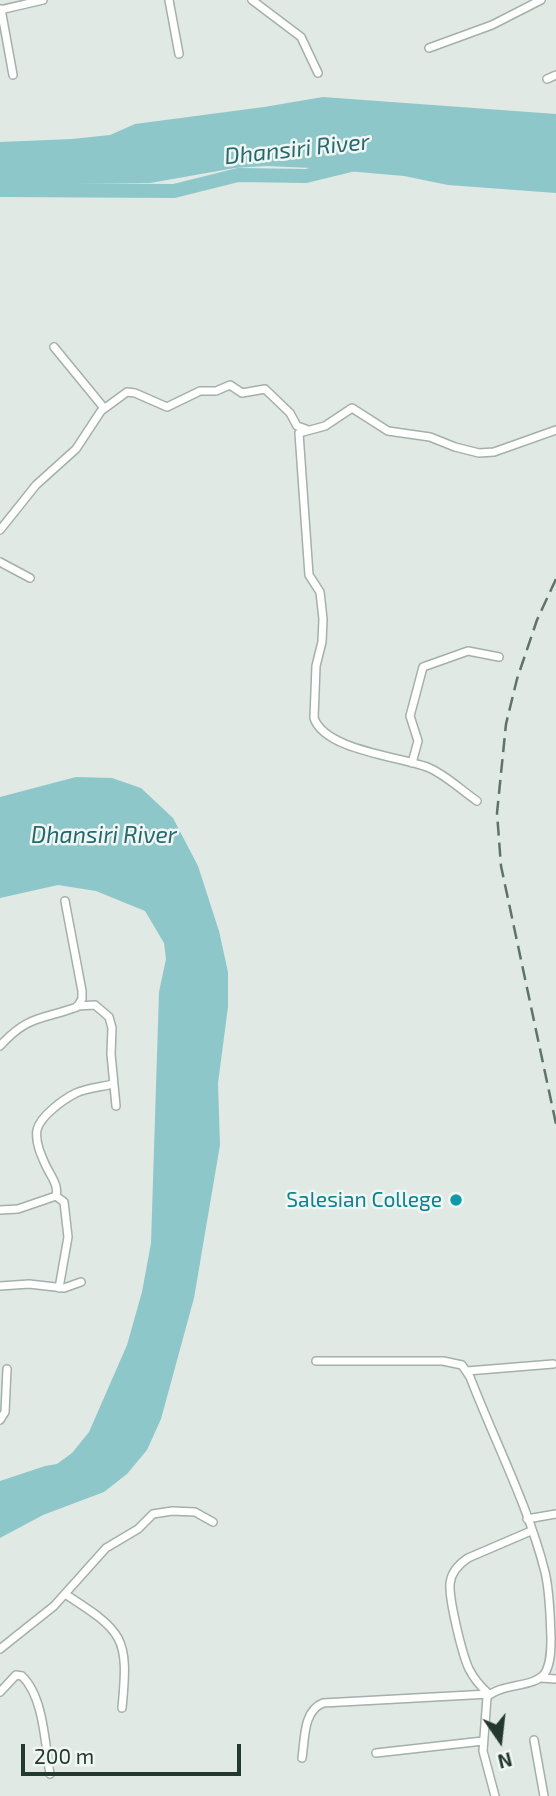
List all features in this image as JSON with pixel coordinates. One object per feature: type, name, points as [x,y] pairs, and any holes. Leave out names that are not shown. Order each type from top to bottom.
[{"type":"street","points":[[13,75],[0,9],[43,0]]},
{"type":"street","points":[[169,0],[179,54]]},
{"type":"street","points":[[252,0],[301,37],[318,73]]},
{"type":"street","points":[[429,48],[492,26],[541,0]]},
{"type":"street","points":[[547,79],[556,75]]},
{"type":"street","points":[[54,347],[104,408]]},
{"type":"street","points":[[0,530],[36,485],[76,449],[104,408],[127,392],[167,407],[200,391],[216,391],[230,385],[242,393],[265,388],[290,413],[297,426],[310,430]]},
{"type":"street","points":[[477,801],[437,772],[336,740],[321,730],[314,718],[316,666],[322,642],[323,619],[320,592],[309,575],[299,435],[301,431],[326,426],[352,408],[388,431],[423,435],[468,451],[487,453],[556,430]]},
{"type":"street","points":[[0,562],[30,578]]},
{"type":"street","points":[[412,763],[418,741],[410,716],[423,667],[468,651],[499,657]]},
{"type":"street","points":[[65,901],[82,991],[82,999],[77,1007]]},
{"type":"street","points":[[0,1046],[13,1031],[30,1020],[94,1005],[109,1017],[112,1028],[116,1106]]},
{"type":"street","points":[[56,1196],[58,1192],[37,1141],[39,1124],[44,1117],[75,1094],[113,1084]]},
{"type":"street","points":[[0,1210],[18,1209],[56,1196]]},
{"type":"street","points":[[56,1196],[64,1202],[68,1237],[59,1288]]},
{"type":"street","points":[[0,1286],[29,1284],[59,1288],[81,1282]]},
{"type":"street","points":[[316,1361],[443,1361],[461,1365],[467,1371],[517,1491],[545,1572],[551,1648],[548,1667],[540,1678]]},
{"type":"street","points":[[467,1371],[552,1364]]},
{"type":"street","points":[[0,1420],[5,1412],[7,1369]]},
{"type":"street","points":[[0,1650],[43,1616],[106,1548],[138,1529],[153,1514],[195,1512],[213,1522]]},
{"type":"street","points":[[527,1519],[556,1514]]},
{"type":"street","points":[[489,1694],[479,1685],[466,1661],[450,1584],[456,1568],[468,1558],[531,1531]]},
{"type":"street","points":[[65,1594],[99,1616],[121,1643],[126,1668],[122,1707]]},
{"type":"street","points":[[0,1692],[16,1675],[22,1676],[33,1689],[40,1712],[50,1774]]},
{"type":"street","points":[[302,1758],[308,1718],[311,1711],[323,1703],[489,1694],[540,1678],[556,1679]]},
{"type":"street","points":[[489,1694],[485,1700],[483,1741],[485,1762],[495,1796]]},
{"type":"street","points":[[534,1740],[544,1796]]},
{"type":"street","points":[[376,1753],[483,1741]]},
{"type":"water","name":"Dhansiri River","points":[[323,97],[556,114],[556,193],[448,185],[404,176],[266,166],[235,168],[150,183],[0,185],[0,142],[110,135],[135,124]]},
{"type":"water","name":"Dhansiri River","points":[[76,777],[112,778],[141,788],[173,818],[198,866],[219,931],[228,972],[228,1007],[218,1083],[220,1145],[194,1298],[161,1419],[147,1450],[127,1474],[104,1492],[43,1515],[0,1538],[0,1481],[57,1464],[72,1453],[89,1432],[127,1345],[142,1292],[151,1243],[159,992],[166,959],[164,943],[145,911],[96,891],[58,885],[0,898],[0,797]]},
{"type":"waterway","name":"Dhansiri River","points":[[0,190],[174,191],[238,175],[306,176],[351,165]]},
{"type":"railway","points":[[556,579],[537,620],[517,679],[506,724],[497,813],[501,866],[556,1124]]},
{"type":"place","name":"Salesian College","points":[[456,1200]]}]
